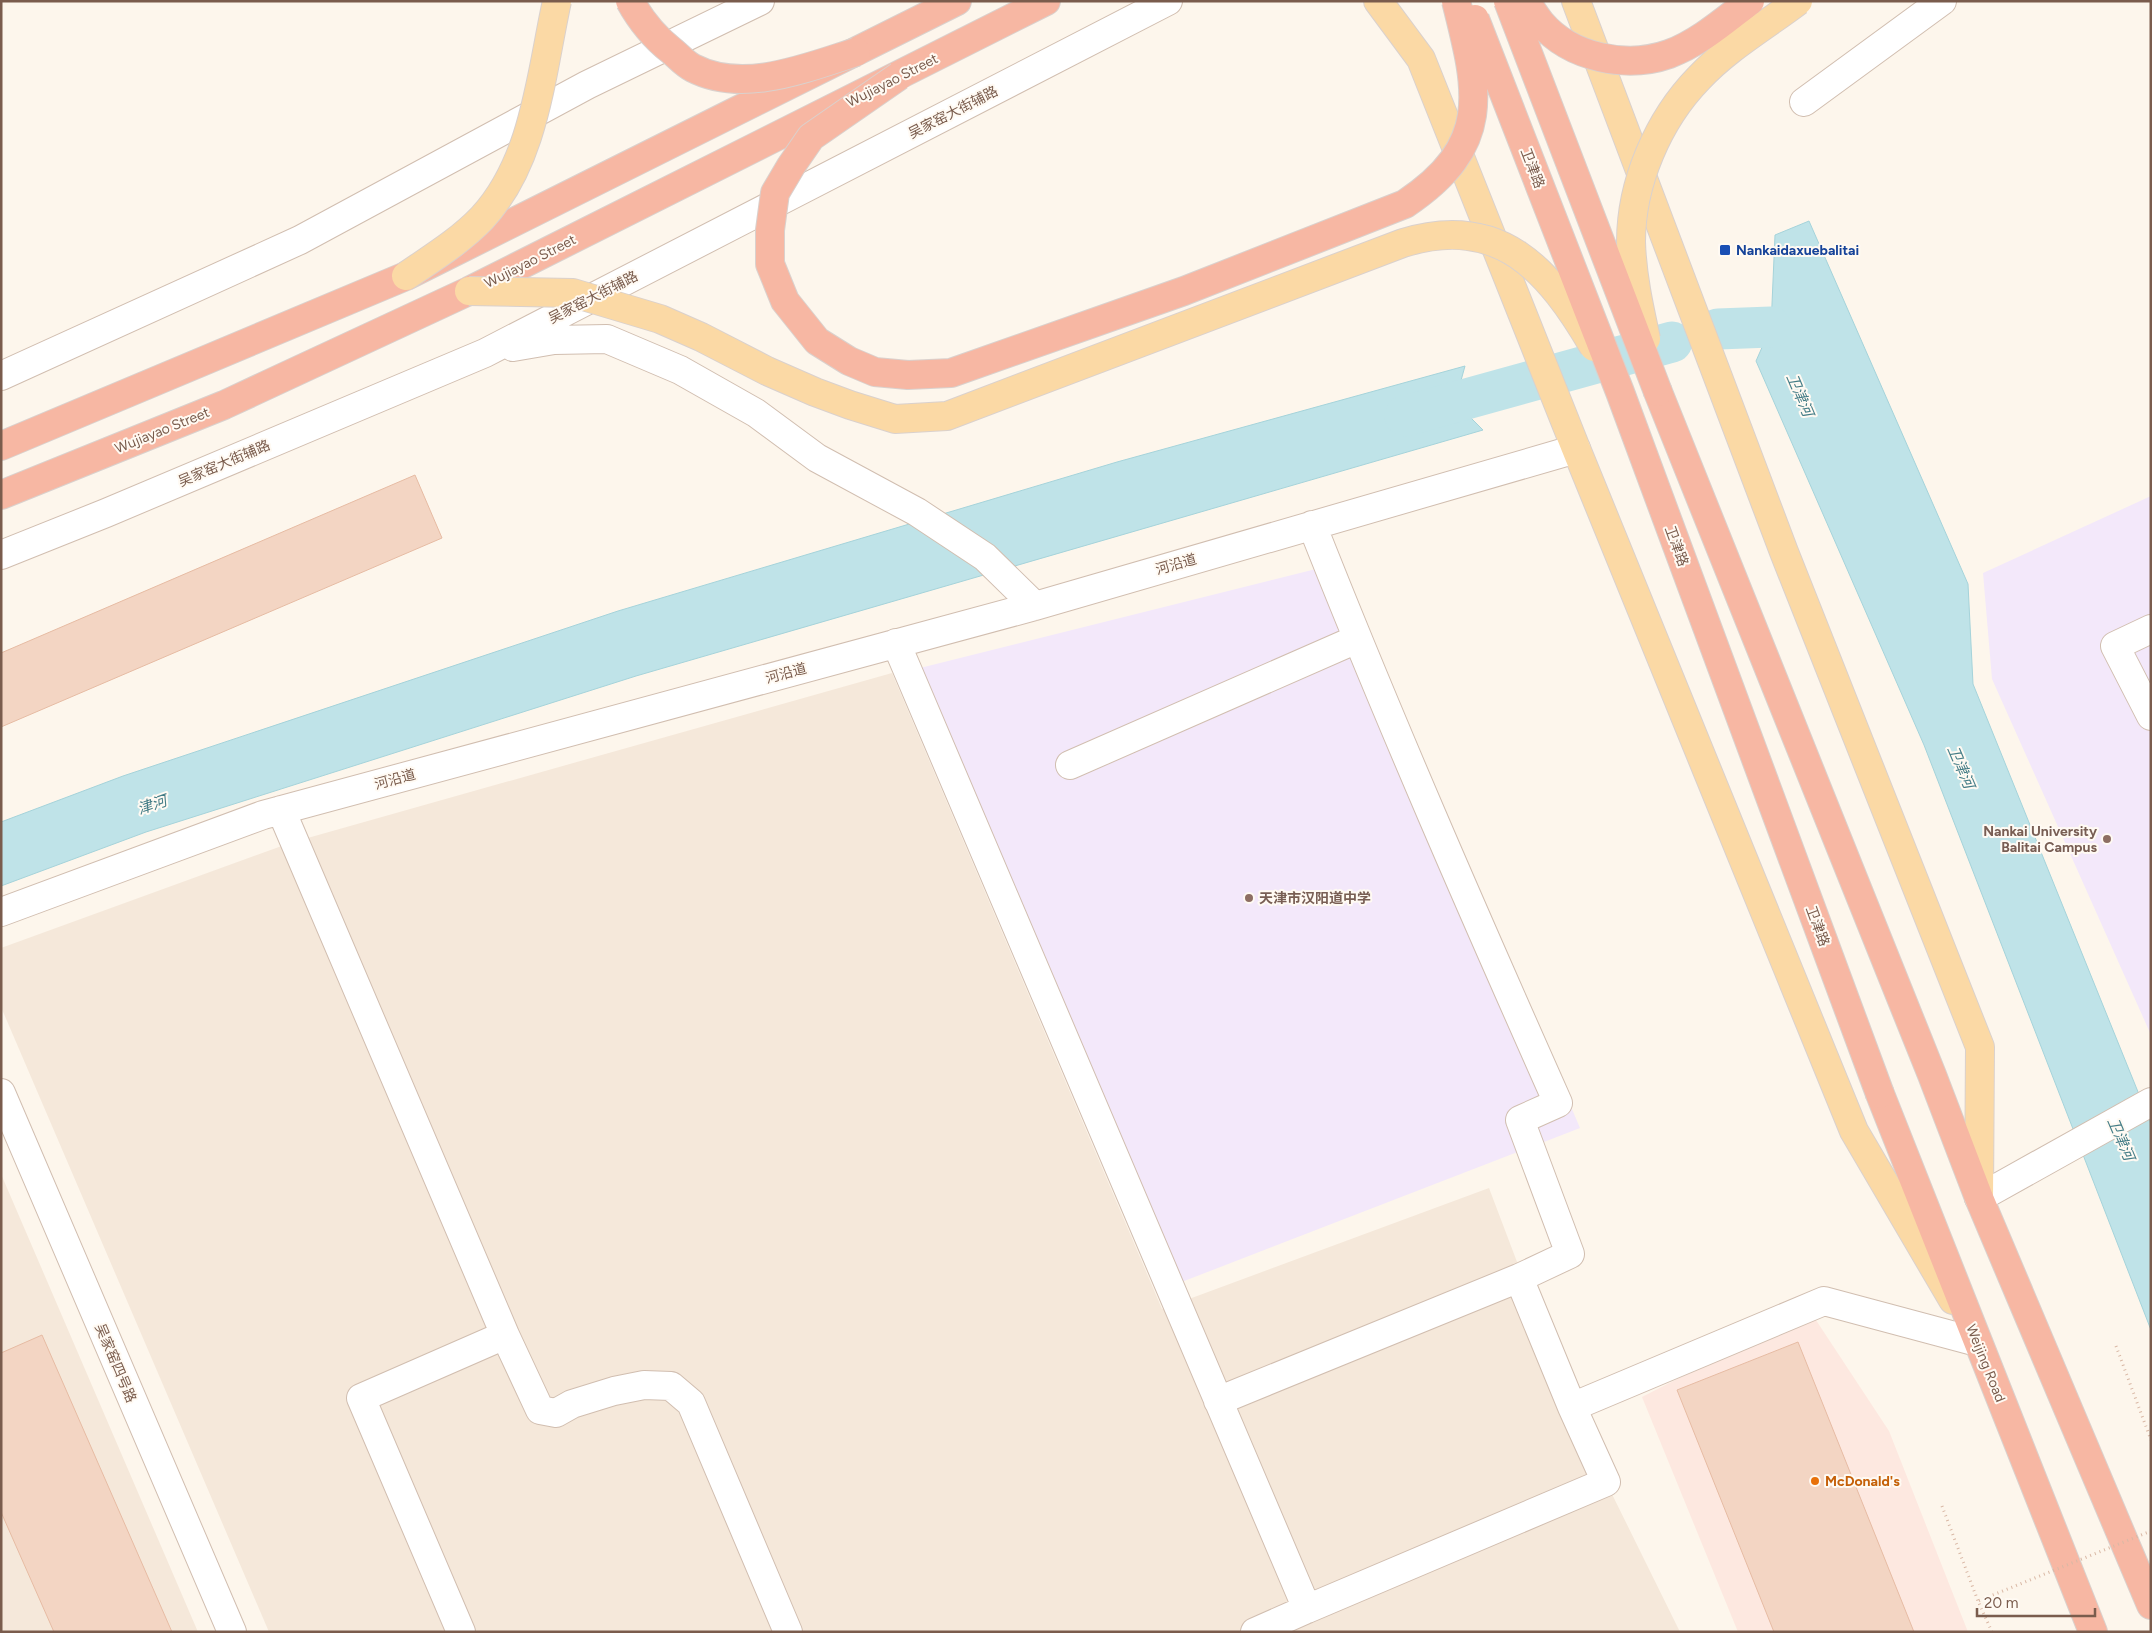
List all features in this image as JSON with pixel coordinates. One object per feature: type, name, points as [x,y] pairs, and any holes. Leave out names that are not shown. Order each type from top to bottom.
[{"type":"highway","points":[[630,1],[639,17],[656,39],[692,68],[726,79],[760,78],[798,70],[856,52]]},
{"type":"highway","points":[[1,446],[89,411],[406,276],[957,1]]},
{"type":"highway","name":"Wujiayao Street","points":[[1,495],[224,405],[469,291],[1046,1]]},
{"type":"highway","points":[[899,76],[811,138],[791,166],[776,193],[770,230],[770,264],[785,301],[817,341],[849,361],[875,372],[908,375],[951,373],[1184,291],[1405,204],[1427,189],[1447,169],[1463,141],[1472,122],[1475,103],[1474,83],[1456,1]]},
{"type":"highway","name":"卫津路","points":[[1468,1],[1620,392],[1880,1094]]},
{"type":"highway","points":[[1508,1],[1658,392],[1932,1075],[1979,1198],[2151,1605]]},
{"type":"highway","points":[[1526,1],[1542,24],[1561,40],[1582,51],[1614,61],[1640,60],[1669,54],[1697,40],[1750,1]]},
{"type":"highway","name":"Weijing Road","points":[[1880,1094],[2092,1632]]},
{"type":"main road","points":[[406,276],[459,239],[482,218],[502,191],[518,161],[543,82],[557,1]]},
{"type":"main road","points":[[1378,1],[1421,59],[1576,447],[1854,1131],[1977,1342]]},
{"type":"main road","points":[[1576,1],[1784,552],[1980,1047],[1979,1198]]},
{"type":"main road","points":[[1658,392],[1639,304],[1631,242],[1632,223],[1644,168],[1672,111],[1700,77],[1715,63],[1798,1]]},
{"type":"main road","points":[[469,291],[573,293],[660,319],[814,392],[895,419],[948,416],[1419,238],[1446,234],[1471,236],[1485,239],[1516,253],[1551,283],[1574,313],[1620,392]]},
{"type":"street","points":[[1,376],[300,240],[587,85],[760,1]]},
{"type":"street","name":"吴家窑大街辅路","points":[[1,555],[106,514],[485,353],[1168,1]]},
{"type":"street","points":[[1804,102],[1942,1]]},
{"type":"street","points":[[485,353],[554,340],[607,339],[680,370],[756,413],[817,458],[917,512],[985,557],[1035,606]]},
{"type":"street","name":"河沿道","points":[[1,912],[263,815],[1035,606],[1576,447]]},
{"type":"street","points":[[1218,1401],[1519,1278],[1570,1254],[1520,1120],[1558,1103],[1459,880],[1357,639],[1312,525]]},
{"type":"street","points":[[2151,629],[2115,646],[2151,716]]},
{"type":"street","points":[[1070,765],[1357,639]]},
{"type":"street","points":[[896,643],[1307,1609]]},
{"type":"street","points":[[281,810],[505,1335],[540,1410],[556,1413],[572,1404],[614,1391],[644,1385],[671,1386],[691,1404],[788,1632]]},
{"type":"street","name":"吴家窑四号路","points":[[1,1094],[232,1632]]},
{"type":"street","points":[[1979,1198],[2151,1102]]},
{"type":"street","points":[[1255,1632],[1606,1482],[1572,1407],[1519,1278]]},
{"type":"street","points":[[1572,1407],[1824,1301],[1977,1342]]},
{"type":"street","points":[[461,1632],[361,1398],[505,1335]]},
{"type":"path","points":[[2116,1346],[2151,1440]]},
{"type":"path","points":[[1942,1506],[1978,1601],[1992,1632]]},
{"type":"path","points":[[1978,1601],[2151,1531]]},
{"type":"shaded area","name":"Nankai University Balitai Campus","points":[[2151,496],[2151,1035],[1992,679],[1983,573]]},
{"type":"shaded area","name":"天津市汉阳道中学","points":[[1340,563],[1580,1128],[1179,1283],[920,668]]},
{"type":"shaded area","points":[[892,673],[1162,1309],[1489,1188],[1572,1407],[1606,1482],[1680,1632],[269,1632],[1,1007],[1,948],[290,843]]},
{"type":"shaded area","points":[[1,1174],[198,1632],[1,1632]]},
{"type":"shaded area","points":[[1810,1311],[1889,1431],[1968,1632],[1738,1632],[1642,1397]]},
{"type":"water","name":"卫津河","points":[[1809,221],[1968,584],[1973,684],[2151,1124],[2151,1330],[1924,745],[1756,361],[1771,327],[1775,235]]},
{"type":"water","name":"津河","points":[[1465,366],[1457,395],[1463,410],[1483,430],[636,676],[146,832],[1,886],[1,822],[123,776],[618,611],[1117,462]]},
{"type":"building","points":[[415,475],[442,538],[1,727],[1,653]]},
{"type":"building","points":[[42,1335],[172,1632],[54,1632],[1,1512],[1,1353]]},
{"type":"building","points":[[1798,1342],[1914,1632],[1774,1632],[1677,1390]]},
{"type":"waterway","points":[[1718,329],[1771,327]]},
{"type":"waterway","points":[[1405,416],[1672,342]]},
{"type":"place","name":"Nankaidaxuebalitai","points":[[1725,250]]},
{"type":"place","name":"Nankai University Balitai Campus","points":[[2107,839]]},
{"type":"place","name":"天津市汉阳道中学","points":[[1249,898]]},
{"type":"place","name":"McDonald's","points":[[1815,1481]]}]
